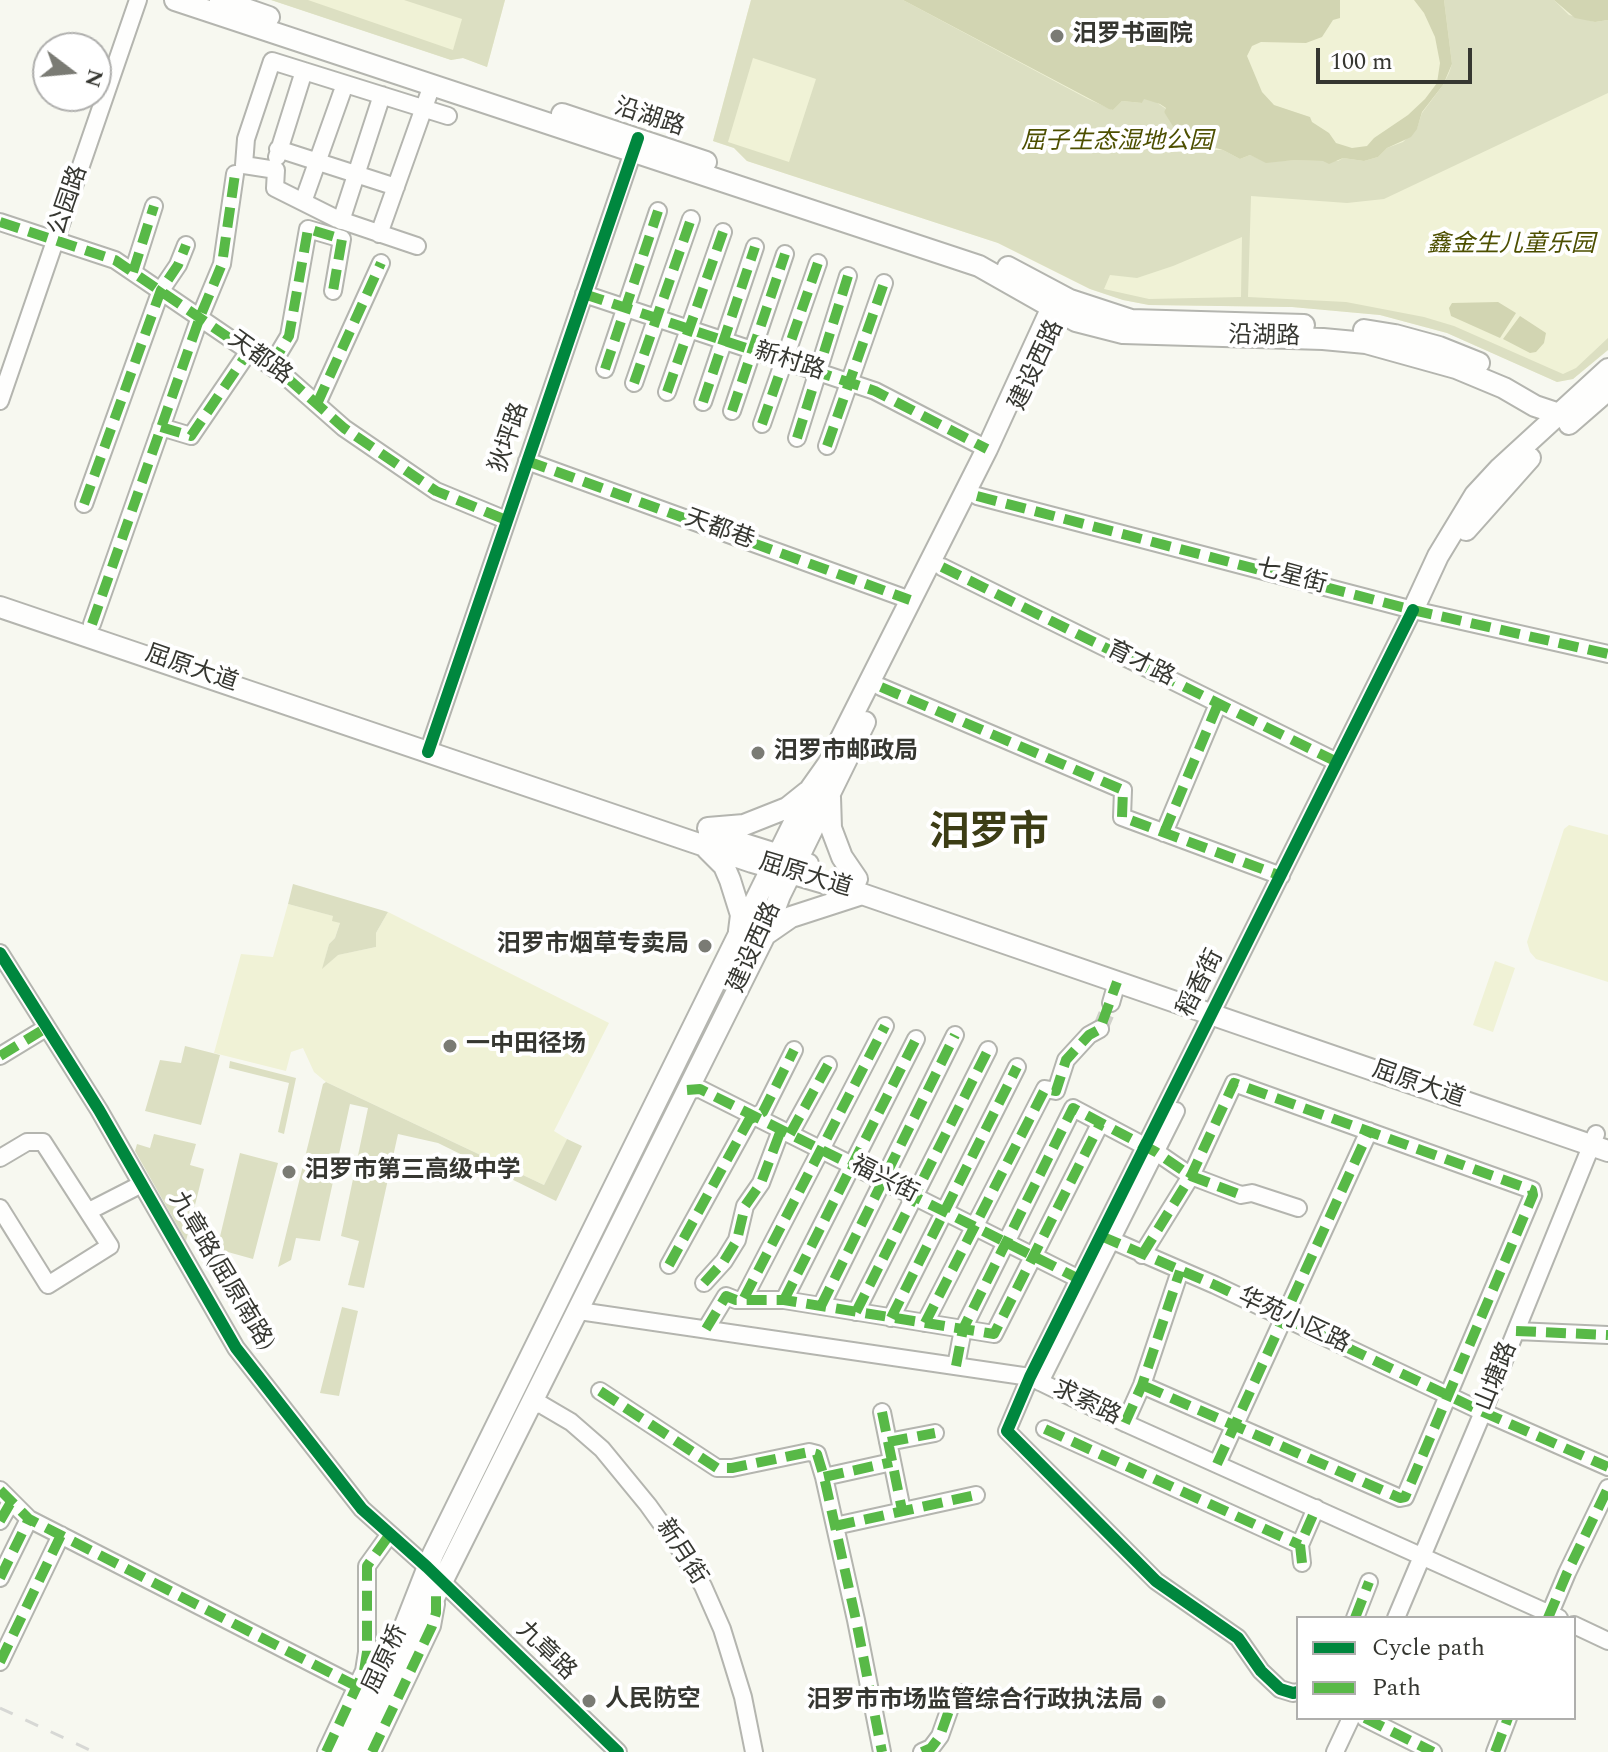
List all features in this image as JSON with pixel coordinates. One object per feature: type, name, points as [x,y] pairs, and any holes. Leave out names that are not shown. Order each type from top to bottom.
[{"type":"main road","name":"沿湖路","points":[[175,0],[432,85],[636,145]]},
{"type":"main road","name":"沿湖路","points":[[220,0],[979,266],[1060,304],[1127,326],[1366,343],[1456,368],[1504,388],[1535,406],[1569,411]]},
{"type":"main road","name":"建设西路","points":[[821,792],[828,764],[1060,304]]},
{"type":"main road","name":"建设西路","points":[[432,1580],[738,939],[785,864],[821,792],[881,687],[977,496],[1060,304]]},
{"type":"main road","name":"沿湖路","points":[[1127,326],[1307,325],[1395,335],[1464,356],[1513,378],[1569,411]]},
{"type":"main road","points":[[1417,611],[1455,543],[1608,369]]},
{"type":"main road","points":[[1417,611],[1438,556],[1475,495],[1530,440],[1569,411],[1608,390]]},
{"type":"main road","points":[[1530,440],[1537,421],[1535,406]]},
{"type":"main road","name":"屈原大道","points":[[0,594],[430,746]]},
{"type":"main road","name":"屈原大道","points":[[0,607],[859,887],[1602,1142]]},
{"type":"main road","points":[[738,939],[741,915],[730,880],[724,866],[699,837],[744,825],[821,792],[842,857],[859,887],[791,917],[765,935]]},
{"type":"main road","name":"建设西路","points":[[432,1580],[533,1404],[765,935],[785,864]]},
{"type":"main road","name":"屈原大道","points":[[859,887],[1117,982],[1219,1010]]},
{"type":"main road","name":"屈原桥","points":[[360,1752],[432,1580]]},
{"type":"main road","name":"屈原桥","points":[[343,1752],[411,1630]]},
{"type":"street","name":"公园路","points":[[0,401],[138,0]]},
{"type":"street","points":[[276,170],[244,165],[246,139],[272,61],[448,116]]},
{"type":"street","points":[[304,71],[278,149],[275,188],[341,221],[417,246]]},
{"type":"street","points":[[303,202],[345,84]]},
{"type":"street","points":[[379,234],[432,85]]},
{"type":"street","points":[[341,221],[382,95]]},
{"type":"street","name":"狄坪路","points":[[430,746],[636,145]]},
{"type":"street","points":[[278,149],[396,187]]},
{"type":"street","points":[[92,624],[200,317],[222,264],[235,174]]},
{"type":"street","points":[[133,272],[154,206]]},
{"type":"street","points":[[605,369],[658,211]]},
{"type":"street","points":[[634,383],[691,219]]},
{"type":"street","name":"天都路","points":[[0,222],[115,260],[271,366],[344,428],[436,491],[506,520]]},
{"type":"street","points":[[271,366],[289,336],[308,229],[342,239],[333,291]]},
{"type":"street","points":[[667,392],[723,232]]},
{"type":"street","points":[[84,504],[161,290],[178,265],[186,245]]},
{"type":"street","points":[[703,402],[755,247]]},
{"type":"street","points":[[732,411],[785,254]]},
{"type":"street","points":[[317,404],[381,263]]},
{"type":"street","points":[[762,424],[818,263]]},
{"type":"street","points":[[797,438],[848,276]]},
{"type":"street","points":[[827,446],[884,283]]},
{"type":"street","name":"新村路","points":[[584,294],[875,391],[987,449]]},
{"type":"street","points":[[161,427],[191,436],[249,351]]},
{"type":"street","name":"天都巷","points":[[527,461],[910,600]]},
{"type":"street","name":"七星街","points":[[977,496],[1417,611],[1608,654]]},
{"type":"street","name":"育才路","points":[[942,567],[1337,762]]},
{"type":"street","points":[[1219,1010],[1417,611]]},
{"type":"street","name":"稻香街","points":[[1035,1379],[1079,1279],[1106,1238],[1337,762],[1417,611]]},
{"type":"street","points":[[881,687],[1123,790],[1122,817],[1281,876]]},
{"type":"street","points":[[1164,833],[1218,704]]},
{"type":"street","name":"九章路(屈原南路)","points":[[0,953],[99,1110],[236,1348],[362,1509],[387,1538],[432,1580]]},
{"type":"street","points":[[0,965],[134,1188],[228,1353],[356,1517],[387,1538],[367,1566],[367,1652],[358,1687],[326,1752]]},
{"type":"street","points":[[1111,1003],[1117,982]]},
{"type":"street","points":[[744,1298],[885,1026]]},
{"type":"street","points":[[925,1323],[1045,1089],[1056,1091],[1066,1060],[1089,1035],[1100,1029]]},
{"type":"street","points":[[0,1056],[41,1031]]},
{"type":"street","points":[[821,1306],[955,1035]]},
{"type":"street","points":[[784,1300],[916,1039]]},
{"type":"street","points":[[669,1265],[749,1120],[763,1112],[794,1050]]},
{"type":"street","points":[[856,1312],[988,1050]]},
{"type":"street","points":[[704,1283],[724,1261],[737,1240],[745,1206],[828,1065]]},
{"type":"street","points":[[891,1318],[1017,1067]]},
{"type":"street","points":[[1142,1255],[1191,1176],[1234,1083],[1532,1190],[1533,1195],[1403,1498],[1142,1385]]},
{"type":"street","name":"福兴街","points":[[687,1090],[700,1089],[1079,1279]]},
{"type":"street","points":[[956,1366],[963,1329],[1073,1108],[1191,1176],[1241,1195],[1252,1193],[1298,1208]]},
{"type":"street","points":[[706,1329],[726,1296],[736,1300],[784,1300],[994,1334],[1100,1124]]},
{"type":"street","points":[[1217,1464],[1369,1131]]},
{"type":"street","points":[[0,1158],[27,1142],[43,1142],[110,1246],[48,1285],[0,1208]]},
{"type":"street","name":"山塘路","points":[[1406,1616],[1521,1331],[1602,1142]]},
{"type":"street","points":[[89,1211],[134,1188]]},
{"type":"street","points":[[1106,1238],[1007,1431],[1156,1581],[1238,1638],[1261,1671],[1280,1689],[1296,1692]]},
{"type":"street","name":"华苑小区路","points":[[1106,1238],[1215,1285],[1487,1414],[1608,1467]]},
{"type":"street","points":[[1125,1423],[1142,1385],[1180,1271]]},
{"type":"street","name":"求索路","points":[[579,1311],[1035,1379],[1550,1616]]},
{"type":"street","points":[[1521,1331],[1608,1335]]},
{"type":"street","points":[[600,1391],[717,1468],[732,1468],[809,1452],[817,1454],[882,1752]]},
{"type":"street","name":"新月街","points":[[533,1404],[542,1405],[571,1422],[602,1449],[689,1562],[722,1629],[743,1697],[754,1752]]},
{"type":"street","points":[[882,1412],[902,1510]]},
{"type":"street","points":[[1045,1429],[1300,1545]]},
{"type":"street","points":[[888,1442],[935,1433]]},
{"type":"street","points":[[824,1477],[892,1462]]},
{"type":"street","points":[[1552,1616],[1608,1488]]},
{"type":"street","points":[[835,1526],[976,1495]]},
{"type":"street","points":[[6,1496],[29,1519],[358,1687]]},
{"type":"street","points":[[0,1521],[6,1496]]},
{"type":"street","points":[[1302,1563],[1300,1545],[1316,1508]]},
{"type":"street","points":[[0,1578],[29,1519]]},
{"type":"street","points":[[0,1662],[61,1535]]},
{"type":"street","name":"山塘路","points":[[1397,1616],[1428,1558]]},
{"type":"street","points":[[372,1752],[432,1626],[436,1613],[432,1580]]},
{"type":"street","name":"九章路","points":[[432,1580],[468,1620],[608,1752]]},
{"type":"street","name":"九章路","points":[[432,1580],[618,1752]]},
{"type":"street","points":[[1356,1616],[1369,1582]]},
{"type":"street","points":[[1576,1626],[1608,1641]]},
{"type":"street","points":[[922,1752],[931,1748],[940,1736],[951,1705],[959,1693],[973,1694]]},
{"type":"street","points":[[1335,1752],[1350,1720]]},
{"type":"street","points":[[1344,1752],[1362,1720]]},
{"type":"street","points":[[1367,1720],[1433,1752]]},
{"type":"street","points":[[1495,1752],[1507,1720]]},
{"type":"green space","points":[[271,0],[505,0],[487,67],[463,58],[451,60]]},
{"type":"green space","points":[[271,0],[308,0],[453,50],[462,19],[404,0],[505,0],[487,67],[463,58],[451,60]]},
{"type":"green space","name":"屈子生态湿地公园","points":[[751,0],[1608,0],[1608,350],[1573,379],[1557,382],[1447,333],[1380,315],[1292,307],[1149,305],[1123,300],[1090,289],[998,243],[747,161],[734,148],[713,141]]},
{"type":"green space","name":"屈子生态湿地公园","points":[[751,0],[903,0],[1088,99],[1113,110],[1122,101],[1142,103],[1143,98],[1156,102],[1166,109],[1164,112],[1181,140],[1223,150],[1240,159],[1250,155],[1266,162],[1338,161],[1343,158],[1364,161],[1378,157],[1387,148],[1403,142],[1417,128],[1422,113],[1443,85],[1452,64],[1444,0],[1554,0],[1569,15],[1595,22],[1608,20],[1608,93],[1384,199],[1347,203],[1251,196],[1248,297],[1346,302],[1424,317],[1454,326],[1563,374],[1576,368],[1608,338],[1608,350],[1573,379],[1557,382],[1447,333],[1380,315],[1292,307],[1149,305],[1123,300],[1090,289],[998,243],[747,161],[734,148],[713,141]],"holes":[[[753,58],[816,79],[789,162],[728,142]],[[1242,237],[1241,297],[1149,299],[1104,289],[1110,275],[1137,278]]]},
{"type":"green space","points":[[1569,825],[1608,835],[1608,982],[1536,959],[1527,942],[1564,829]]},
{"type":"green space","points":[[293,884],[388,912],[376,933],[376,947],[338,955],[322,969],[329,944],[335,938],[340,923],[332,921],[333,916],[288,904]]},
{"type":"green space","name":"一中田径场","points":[[288,904],[334,916],[340,923],[335,938],[329,944],[323,968],[337,955],[376,947],[376,933],[388,912],[609,1023],[554,1131],[567,1139],[544,1185],[326,1082],[314,1072],[303,1048],[291,1052],[286,1071],[214,1053],[241,954],[273,957]]},
{"type":"green space","points":[[1495,961],[1515,968],[1493,1032],[1473,1025]]},
{"type":"green space","points":[[185,1046],[220,1055],[201,1125],[145,1111],[160,1060],[181,1063]]},
{"type":"green space","points":[[230,1061],[296,1078],[284,1134],[278,1132],[289,1083],[229,1068]]},
{"type":"green space","points":[[326,1082],[544,1185],[567,1139],[582,1146],[556,1201],[438,1143],[398,1134],[364,1288],[348,1285],[359,1241],[341,1236],[368,1108],[350,1104],[320,1241],[296,1238],[291,1260],[278,1267],[323,1084]]},
{"type":"green space","points":[[154,1134],[196,1144],[190,1165],[204,1169],[186,1241],[135,1151],[137,1144],[150,1148]]},
{"type":"green space","points":[[240,1153],[278,1163],[253,1259],[217,1249]]},
{"type":"green space","points":[[342,1307],[358,1311],[339,1396],[320,1393]]},
{"type":"shaded area","points":[[903,0],[1340,0],[1340,18],[1333,20],[1322,37],[1306,43],[1261,42],[1252,46],[1247,56],[1262,92],[1274,105],[1310,117],[1336,143],[1352,148],[1367,146],[1408,115],[1437,83],[1440,63],[1435,37],[1414,0],[1444,0],[1452,64],[1443,85],[1422,112],[1411,137],[1387,148],[1378,157],[1364,161],[1343,158],[1329,164],[1295,160],[1266,163],[1250,155],[1240,159],[1223,150],[1216,148],[1209,152],[1183,142],[1164,112],[1166,108],[1160,104],[1144,99],[1142,103],[1122,101],[1113,110],[1109,109]]},
{"type":"shaded area","points":[[1554,0],[1608,0],[1608,20],[1595,22],[1575,18]]},
{"type":"shaded area","points":[[1498,302],[1516,313],[1500,338],[1451,316],[1449,308],[1452,303]]},
{"type":"shaded area","points":[[1520,316],[1546,333],[1544,343],[1536,352],[1530,353],[1503,339]]},
{"type":"tunnel","points":[[1100,1029],[1111,1003]]},
{"type":"railway","points":[[0,1708],[94,1752]]},
{"type":"marked path","points":[[92,624],[200,317],[222,264],[235,174]]},
{"type":"marked path","points":[[133,272],[154,206]]},
{"type":"marked path","points":[[605,369],[658,211]]},
{"type":"marked path","points":[[634,383],[691,219]]},
{"type":"marked path","points":[[0,222],[115,260],[285,376],[344,428],[436,491],[506,520]]},
{"type":"marked path","points":[[271,366],[289,336],[308,229],[342,239],[333,291]]},
{"type":"marked path","points":[[667,392],[723,232]]},
{"type":"marked path","points":[[84,504],[161,290],[178,265],[186,245]]},
{"type":"marked path","points":[[703,402],[755,247]]},
{"type":"marked path","points":[[732,411],[785,254]]},
{"type":"marked path","points":[[317,404],[381,263]]},
{"type":"marked path","points":[[762,424],[818,263]]},
{"type":"marked path","points":[[797,438],[848,276]]},
{"type":"marked path","points":[[827,446],[884,283]]},
{"type":"marked path","points":[[584,294],[875,391],[987,449]]},
{"type":"marked path","points":[[161,427],[191,436],[249,351]]},
{"type":"marked path","points":[[527,461],[910,600]]},
{"type":"marked path","points":[[977,496],[1413,610],[1608,654]]},
{"type":"marked path","points":[[942,567],[1337,762]]},
{"type":"marked path","points":[[881,687],[1123,790],[1122,817],[1281,876]]},
{"type":"marked path","points":[[1164,833],[1218,704]]},
{"type":"marked path","points":[[925,1323],[1045,1089],[1056,1091],[1066,1060],[1089,1035],[1100,1029],[1117,982]]},
{"type":"marked path","points":[[744,1298],[885,1026]]},
{"type":"marked path","points":[[0,1056],[41,1031]]},
{"type":"marked path","points":[[821,1306],[955,1035]]},
{"type":"marked path","points":[[784,1300],[916,1039]]},
{"type":"marked path","points":[[669,1265],[749,1120],[763,1112],[794,1050]]},
{"type":"marked path","points":[[856,1312],[988,1050]]},
{"type":"marked path","points":[[790,1134],[828,1065]]},
{"type":"marked path","points":[[891,1318],[1017,1067]]},
{"type":"marked path","points":[[1142,1255],[1191,1176],[1234,1083],[1532,1190],[1533,1195],[1405,1497],[1400,1498],[1142,1385]]},
{"type":"marked path","points":[[687,1090],[700,1089],[1079,1279]]},
{"type":"marked path","points":[[956,1366],[963,1329],[1073,1108],[1156,1152],[1191,1176],[1241,1195]]},
{"type":"marked path","points":[[706,1329],[726,1296],[736,1300],[784,1300],[994,1334],[1100,1124]]},
{"type":"marked path","points":[[704,1283],[724,1261],[737,1240],[745,1206],[761,1183],[781,1130]]},
{"type":"marked path","points":[[1217,1464],[1369,1131]]},
{"type":"marked path","points":[[1101,1236],[1215,1285],[1483,1412],[1608,1467]]},
{"type":"marked path","points":[[1125,1423],[1142,1385],[1180,1271]]},
{"type":"marked path","points":[[1516,1331],[1608,1335]]},
{"type":"marked path","points":[[600,1391],[717,1468],[732,1468],[809,1452],[817,1454],[856,1620],[882,1752]]},
{"type":"marked path","points":[[882,1412],[902,1510]]},
{"type":"marked path","points":[[1045,1429],[1300,1545]]},
{"type":"marked path","points":[[888,1442],[935,1433]]},
{"type":"marked path","points":[[824,1477],[892,1462]]},
{"type":"marked path","points":[[1549,1616],[1608,1488]]},
{"type":"marked path","points":[[0,1490],[29,1519],[358,1687]]},
{"type":"marked path","points":[[835,1526],[976,1495]]},
{"type":"marked path","points":[[0,1521],[11,1502]]},
{"type":"marked path","points":[[1302,1563],[1300,1545],[1316,1508]]},
{"type":"marked path","points":[[0,1578],[29,1519]]},
{"type":"marked path","points":[[326,1752],[364,1671],[367,1652],[367,1566],[390,1534]]},
{"type":"marked path","points":[[0,1662],[61,1535]]},
{"type":"marked path","points":[[1356,1616],[1369,1582]]},
{"type":"marked path","points":[[372,1752],[432,1626],[436,1594]]},
{"type":"marked path","points":[[922,1752],[931,1748],[940,1736],[951,1705],[959,1693],[973,1694]]},
{"type":"marked path","points":[[1369,1720],[1433,1752]]},
{"type":"marked path","points":[[1495,1752],[1507,1720]]},
{"type":"cycle path","points":[[428,752],[638,138]]},
{"type":"cycle path","points":[[1296,1692],[1280,1689],[1261,1671],[1238,1638],[1156,1581],[1007,1431],[1030,1377],[1413,610]]},
{"type":"cycle path","points":[[0,953],[99,1110],[236,1348],[362,1509],[427,1567],[618,1752]]},
{"type":"place","name":"汨罗书画院","points":[[1057,36]]},
{"type":"place","name":"汨罗市邮政局","points":[[758,753]]},
{"type":"place","name":"汨罗市烟草专卖局","points":[[705,946]]},
{"type":"place","name":"一中田径场","points":[[450,1046]]},
{"type":"place","name":"汨罗市第三高级中学","points":[[289,1172]]},
{"type":"place","name":"人民防空","points":[[589,1701]]},
{"type":"place","name":"汨罗市市场监管综合行政执法局","points":[[1159,1702]]},
{"type":"district","name":"汨罗市","points":[[989,836]]},
{"type":"park label","name":"鑫金生儿童乐园","points":[[1511,246]]}]
